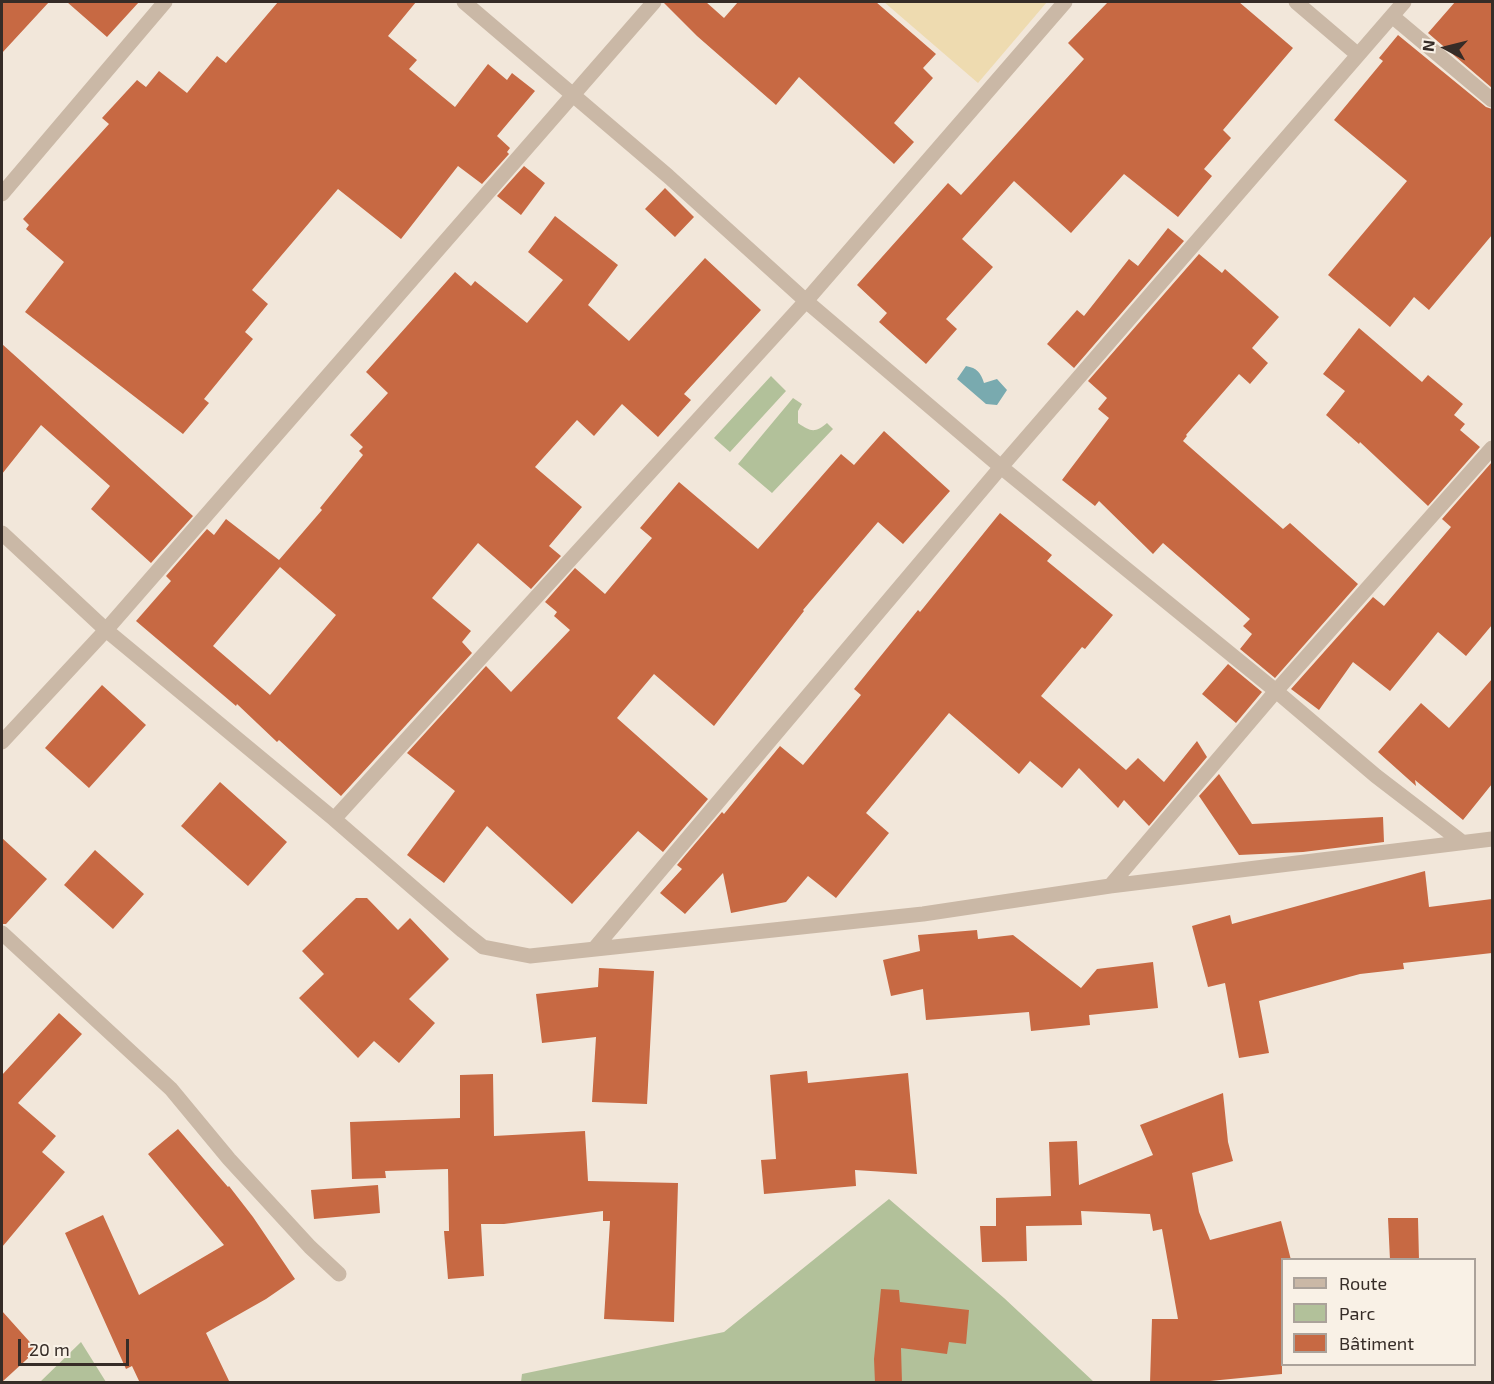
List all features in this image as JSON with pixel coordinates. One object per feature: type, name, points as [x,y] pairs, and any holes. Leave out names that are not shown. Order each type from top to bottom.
[{"type":"street","points":[[2,194],[165,2]]},
{"type":"street","points":[[464,2],[668,176],[806,301],[1001,467],[1276,691],[1376,776],[1462,842]]},
{"type":"street","points":[[2,742],[106,630],[654,2]]},
{"type":"street","points":[[334,819],[806,301],[1065,2]]},
{"type":"street","points":[[1296,2],[1358,54]]},
{"type":"street","points":[[594,949],[1001,467],[1404,2]]},
{"type":"street","points":[[1392,16],[1492,100]]},
{"type":"street","points":[[1110,886],[1276,691],[1492,448]]},
{"type":"street","points":[[2,533],[106,630],[334,819],[483,947],[530,956],[923,914],[1110,886],[1492,838]]},
{"type":"street","points":[[2,933],[171,1089],[229,1159],[310,1247],[339,1274]]},
{"type":"green space","points":[[771,376],[786,391],[730,452],[714,438]]},
{"type":"green space","points":[[793,398],[802,404],[798,411],[798,423],[813,430],[827,423],[833,429],[772,493],[738,464]]},
{"type":"green space","points":[[889,1199],[1004,1298],[1094,1382],[521,1382],[522,1374],[724,1332]]},
{"type":"green space","points":[[81,1342],[106,1382],[40,1382]]},
{"type":"sand","points":[[884,2],[1047,2],[978,83]]},
{"type":"water","points":[[966,366],[978,372],[984,383],[997,379],[1007,390],[997,405],[986,404],[957,379]]},
{"type":"building","points":[[2,2],[49,2],[2,53]]},
{"type":"building","points":[[67,2],[139,2],[107,37]]},
{"type":"building","points":[[278,2],[416,2],[388,36],[417,60],[409,69],[455,107],[488,64],[507,80],[512,73],[535,91],[497,136],[510,148],[507,152],[509,154],[482,184],[458,166],[401,239],[338,189],[252,290],[268,304],[245,332],[253,339],[204,399],[209,403],[183,434],[25,312],[64,262],[26,229],[29,225],[23,219],[109,124],[102,118],[137,80],[146,87],[159,71],[187,93],[217,56],[226,63]]},
{"type":"building","points":[[663,2],[706,2],[724,18],[738,2],[876,2],[936,54],[923,68],[933,78],[894,123],[914,142],[894,164],[799,77],[776,105],[697,36]]},
{"type":"building","points":[[1108,2],[1239,2],[1293,48],[1223,130],[1231,138],[1204,169],[1212,176],[1178,217],[1124,174],[1071,233],[1014,181],[962,239],[993,267],[946,319],[957,329],[926,364],[879,322],[887,313],[857,285],[948,183],[961,195],[1084,59],[1068,43]]},
{"type":"building","points":[[1455,2],[1492,2],[1492,88],[1428,33]]},
{"type":"building","points":[[1398,35],[1486,107],[1492,109],[1492,235],[1429,310],[1414,297],[1390,327],[1328,275],[1407,181],[1334,120],[1383,61],[1379,58]]},
{"type":"building","points":[[524,166],[545,183],[521,215],[497,196]]},
{"type":"building","points":[[665,188],[694,217],[675,237],[645,209]]},
{"type":"building","points":[[555,216],[618,265],[588,305],[629,341],[705,258],[761,310],[684,394],[691,400],[658,437],[622,404],[594,436],[577,420],[535,467],[582,507],[549,546],[561,556],[531,589],[478,543],[432,598],[471,631],[462,642],[472,653],[341,796],[279,740],[277,742],[237,704],[236,706],[136,621],[171,581],[166,576],[207,529],[214,535],[226,519],[279,560],[322,510],[320,508],[363,455],[359,451],[363,447],[350,435],[388,393],[366,372],[455,272],[471,286],[475,281],[527,323],[563,280],[528,252]],"holes":[[[280,567],[336,615],[270,695],[213,646]]]},
{"type":"building","points":[[1168,228],[1184,241],[1074,368],[1047,344],[1077,310],[1084,316],[1129,259],[1138,266]]},
{"type":"building","points":[[1199,254],[1222,273],[1225,269],[1279,317],[1252,348],[1268,363],[1250,384],[1239,374],[1183,441],[1283,529],[1290,523],[1358,584],[1275,678],[1240,649],[1252,634],[1243,626],[1250,619],[1163,543],[1153,554],[1099,501],[1095,506],[1062,480],[1109,418],[1098,409],[1107,398],[1088,381]]},
{"type":"building","points":[[1359,328],[1422,382],[1428,375],[1463,404],[1454,415],[1465,424],[1460,430],[1480,447],[1428,506],[1360,442],[1359,444],[1326,415],[1345,391],[1323,374]]},
{"type":"building","points":[[2,344],[193,516],[151,563],[91,509],[110,486],[41,425],[2,474]]},
{"type":"building","points":[[884,431],[950,491],[903,544],[878,522],[803,610],[714,726],[654,674],[617,718],[708,799],[663,852],[638,831],[572,904],[487,826],[444,883],[407,855],[455,791],[407,753],[486,666],[511,692],[570,630],[554,616],[557,612],[545,602],[575,568],[605,594],[652,538],[640,528],[679,482],[758,549],[841,454],[854,465]]},
{"type":"building","points":[[1492,462],[1492,625],[1466,656],[1438,632],[1390,691],[1353,662],[1319,710],[1291,689],[1373,597],[1384,606],[1451,527],[1442,519]]},
{"type":"building","points":[[1000,513],[1052,555],[1047,561],[1113,615],[1085,649],[1082,647],[1041,696],[1126,770],[1138,758],[1164,782],[1197,741],[1207,757],[1149,826],[1124,800],[1118,808],[1079,768],[1062,788],[1030,761],[1019,774],[949,713],[866,813],[889,833],[836,898],[808,876],[786,902],[731,913],[723,873],[685,914],[660,893],[682,869],[677,865],[722,812],[724,814],[780,746],[803,765],[861,695],[854,689]]},
{"type":"building","points":[[1228,664],[1262,692],[1236,723],[1202,694]]},
{"type":"building","points":[[1492,679],[1492,784],[1463,820],[1415,780],[1416,786],[1378,752],[1421,703],[1449,728]]},
{"type":"building","points":[[102,685],[146,725],[89,788],[45,748]]},
{"type":"building","points":[[1219,774],[1252,824],[1383,817],[1384,842],[1303,852],[1239,855],[1199,796]]},
{"type":"building","points":[[220,782],[287,842],[248,886],[181,826]]},
{"type":"building","points":[[2,838],[47,879],[6,924],[2,924]]},
{"type":"building","points":[[95,850],[144,894],[113,929],[64,885]]},
{"type":"building","points":[[1425,871],[1429,907],[1492,899],[1492,953],[1403,963],[1404,969],[1360,974],[1259,1001],[1269,1053],[1239,1058],[1225,983],[1208,987],[1192,926],[1230,915],[1232,924]]},
{"type":"building","points":[[356,898],[367,898],[398,930],[410,918],[449,959],[409,999],[435,1023],[399,1063],[374,1041],[358,1058],[299,998],[324,974],[302,951]]},
{"type":"building","points":[[977,930],[978,939],[1013,935],[1081,988],[1097,969],[1153,962],[1158,1008],[1089,1015],[1090,1025],[1031,1031],[1029,1012],[926,1020],[923,989],[891,996],[883,960],[920,951],[918,935]]},
{"type":"building","points":[[599,968],[654,971],[647,1104],[592,1102],[596,1037],[542,1043],[536,994],[598,987]]},
{"type":"building","points":[[59,1013],[82,1034],[18,1103],[56,1136],[42,1152],[65,1172],[2,1247],[2,1075]]},
{"type":"building","points":[[807,1071],[808,1083],[908,1073],[917,1174],[855,1170],[856,1186],[764,1194],[761,1160],[776,1159],[770,1075]]},
{"type":"building","points":[[493,1074],[494,1136],[585,1131],[588,1181],[678,1183],[674,1322],[604,1319],[610,1221],[603,1221],[603,1211],[504,1224],[481,1224],[484,1276],[448,1279],[444,1231],[449,1231],[448,1169],[385,1171],[386,1178],[352,1179],[350,1122],[460,1118],[460,1075]]},
{"type":"building","points":[[1223,1093],[1228,1142],[1233,1161],[1192,1173],[1199,1212],[1210,1240],[1281,1221],[1290,1258],[1281,1258],[1282,1374],[1210,1381],[1210,1383],[1150,1383],[1152,1319],[1178,1319],[1162,1229],[1153,1231],[1150,1214],[1081,1211],[1082,1225],[1026,1226],[1027,1261],[982,1262],[980,1226],[996,1226],[996,1198],[1051,1196],[1049,1142],[1077,1141],[1079,1185],[1153,1155],[1140,1125]]},
{"type":"building","points":[[178,1129],[229,1186],[295,1279],[266,1299],[206,1333],[230,1383],[140,1383],[132,1366],[126,1369],[65,1233],[103,1215],[139,1295],[224,1245],[148,1154]]},
{"type":"building","points":[[378,1185],[380,1213],[314,1219],[311,1190]]},
{"type":"building","points":[[1388,1218],[1418,1218],[1419,1258],[1390,1258]]},
{"type":"building","points":[[881,1289],[899,1290],[900,1302],[969,1310],[966,1344],[949,1342],[947,1354],[901,1348],[902,1383],[875,1383],[874,1359]]},
{"type":"building","points":[[2,1311],[37,1350],[2,1382]]}]
